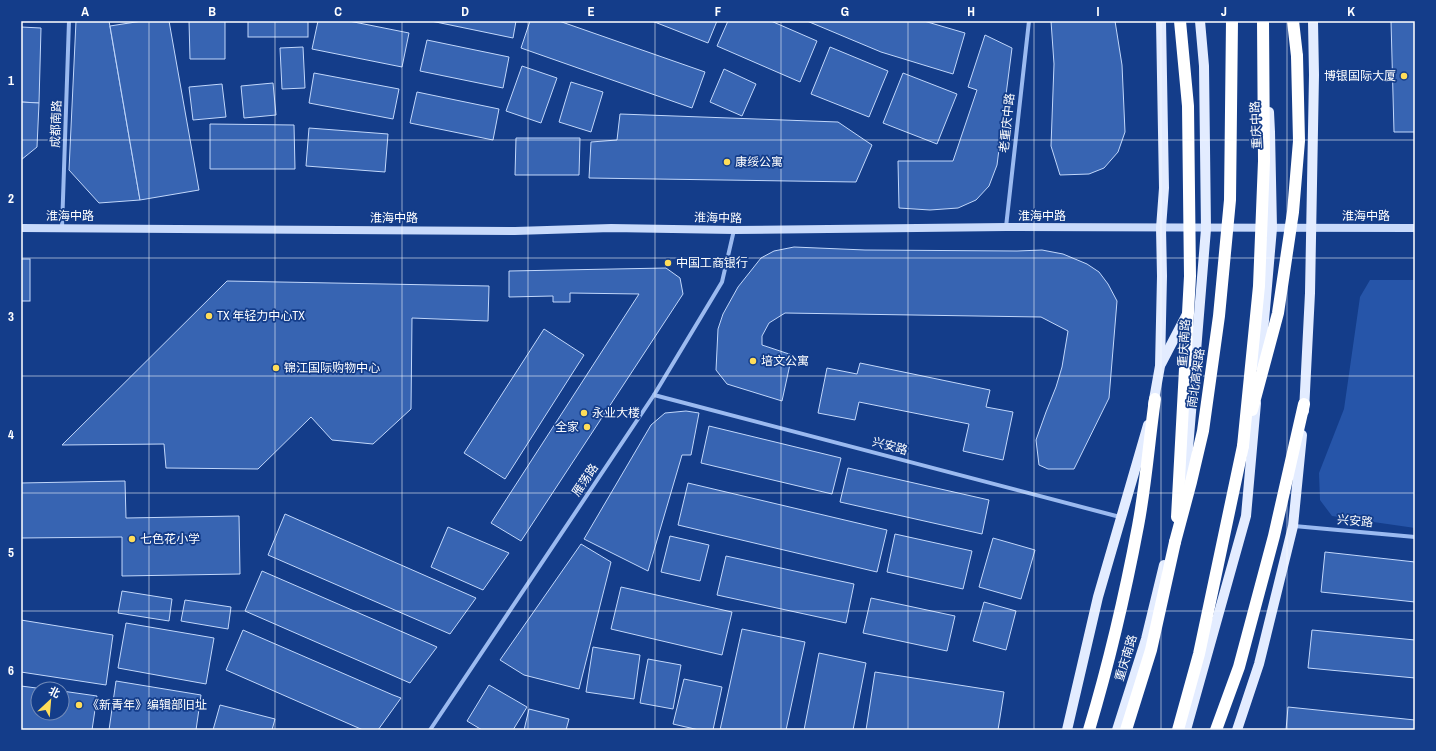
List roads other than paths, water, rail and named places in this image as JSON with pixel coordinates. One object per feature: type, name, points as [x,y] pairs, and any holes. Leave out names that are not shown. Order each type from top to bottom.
[{"type":"highway","points":[[1175,542],[1190,276],[1188,106],[1180,21]]},
{"type":"highway","name":"南北高架路","points":[[1126,730],[1151,650],[1175,542],[1203,431],[1219,316],[1230,200],[1232,21]]},
{"type":"highway","points":[[1243,446],[1259,270],[1264,161],[1262,21]]},
{"type":"highway","points":[[1178,730],[1199,654],[1243,446],[1278,313],[1292,212],[1299,141],[1297,56],[1293,21]]},
{"type":"highway","points":[[1088,730],[1100,693],[1121,610],[1138,524],[1155,399]]},
{"type":"highway","points":[[1216,730],[1239,667],[1274,536],[1304,404]]},
{"type":"main road","points":[[1161,21],[1164,188],[1161,228]]},
{"type":"main road","name":"重庆南路","points":[[1117,730],[1146,639],[1186,473],[1206,229],[1204,66],[1200,21]]},
{"type":"main road","name":"重庆中路","points":[[1262,21],[1270,132],[1272,228]]},
{"type":"main road","points":[[1237,730],[1259,664],[1293,526],[1304,404],[1310,293],[1314,75],[1313,21]]},
{"type":"main road","name":"淮海中路","points":[[21,228],[507,231],[611,228],[734,230],[1006,227],[1206,229],[1415,228]]},
{"type":"main road","name":"重庆南路","points":[[1067,730],[1098,598],[1155,399],[1160,366],[1162,276],[1161,228]]},
{"type":"main road","points":[[1186,730],[1246,516],[1272,228]]},
{"type":"main road","points":[[1160,366],[1201,287]]},
{"type":"street","name":"成都南路","points":[[62,228],[69,21]]},
{"type":"street","name":"老重庆中路","points":[[1006,227],[1029,21]]},
{"type":"street","name":"雁荡路","points":[[430,730],[654,394],[722,282],[734,230]]},
{"type":"street","name":"兴安路","points":[[654,394],[1121,518]]},
{"type":"street","name":"兴安路","points":[[1293,526],[1415,537]]},
{"type":"place","name":"博银国际大厦","points":[[1404,76]]},
{"type":"place","name":"康绥公寓","points":[[727,162]]},
{"type":"place","name":"中国工商银行","points":[[668,263]]},
{"type":"place","name":"TX 年轻力中心TX","points":[[209,316]]},
{"type":"place","name":"培文公寓","points":[[753,361]]},
{"type":"place","name":"锦江国际购物中心","points":[[276,368]]},
{"type":"place","name":"永业大楼","points":[[584,413]]},
{"type":"place","name":"全家","points":[[587,427]]},
{"type":"place","name":"七色花小学","points":[[132,539]]},
{"type":"place","name":"《新青年》编辑部旧址","points":[[79,705]]}]
